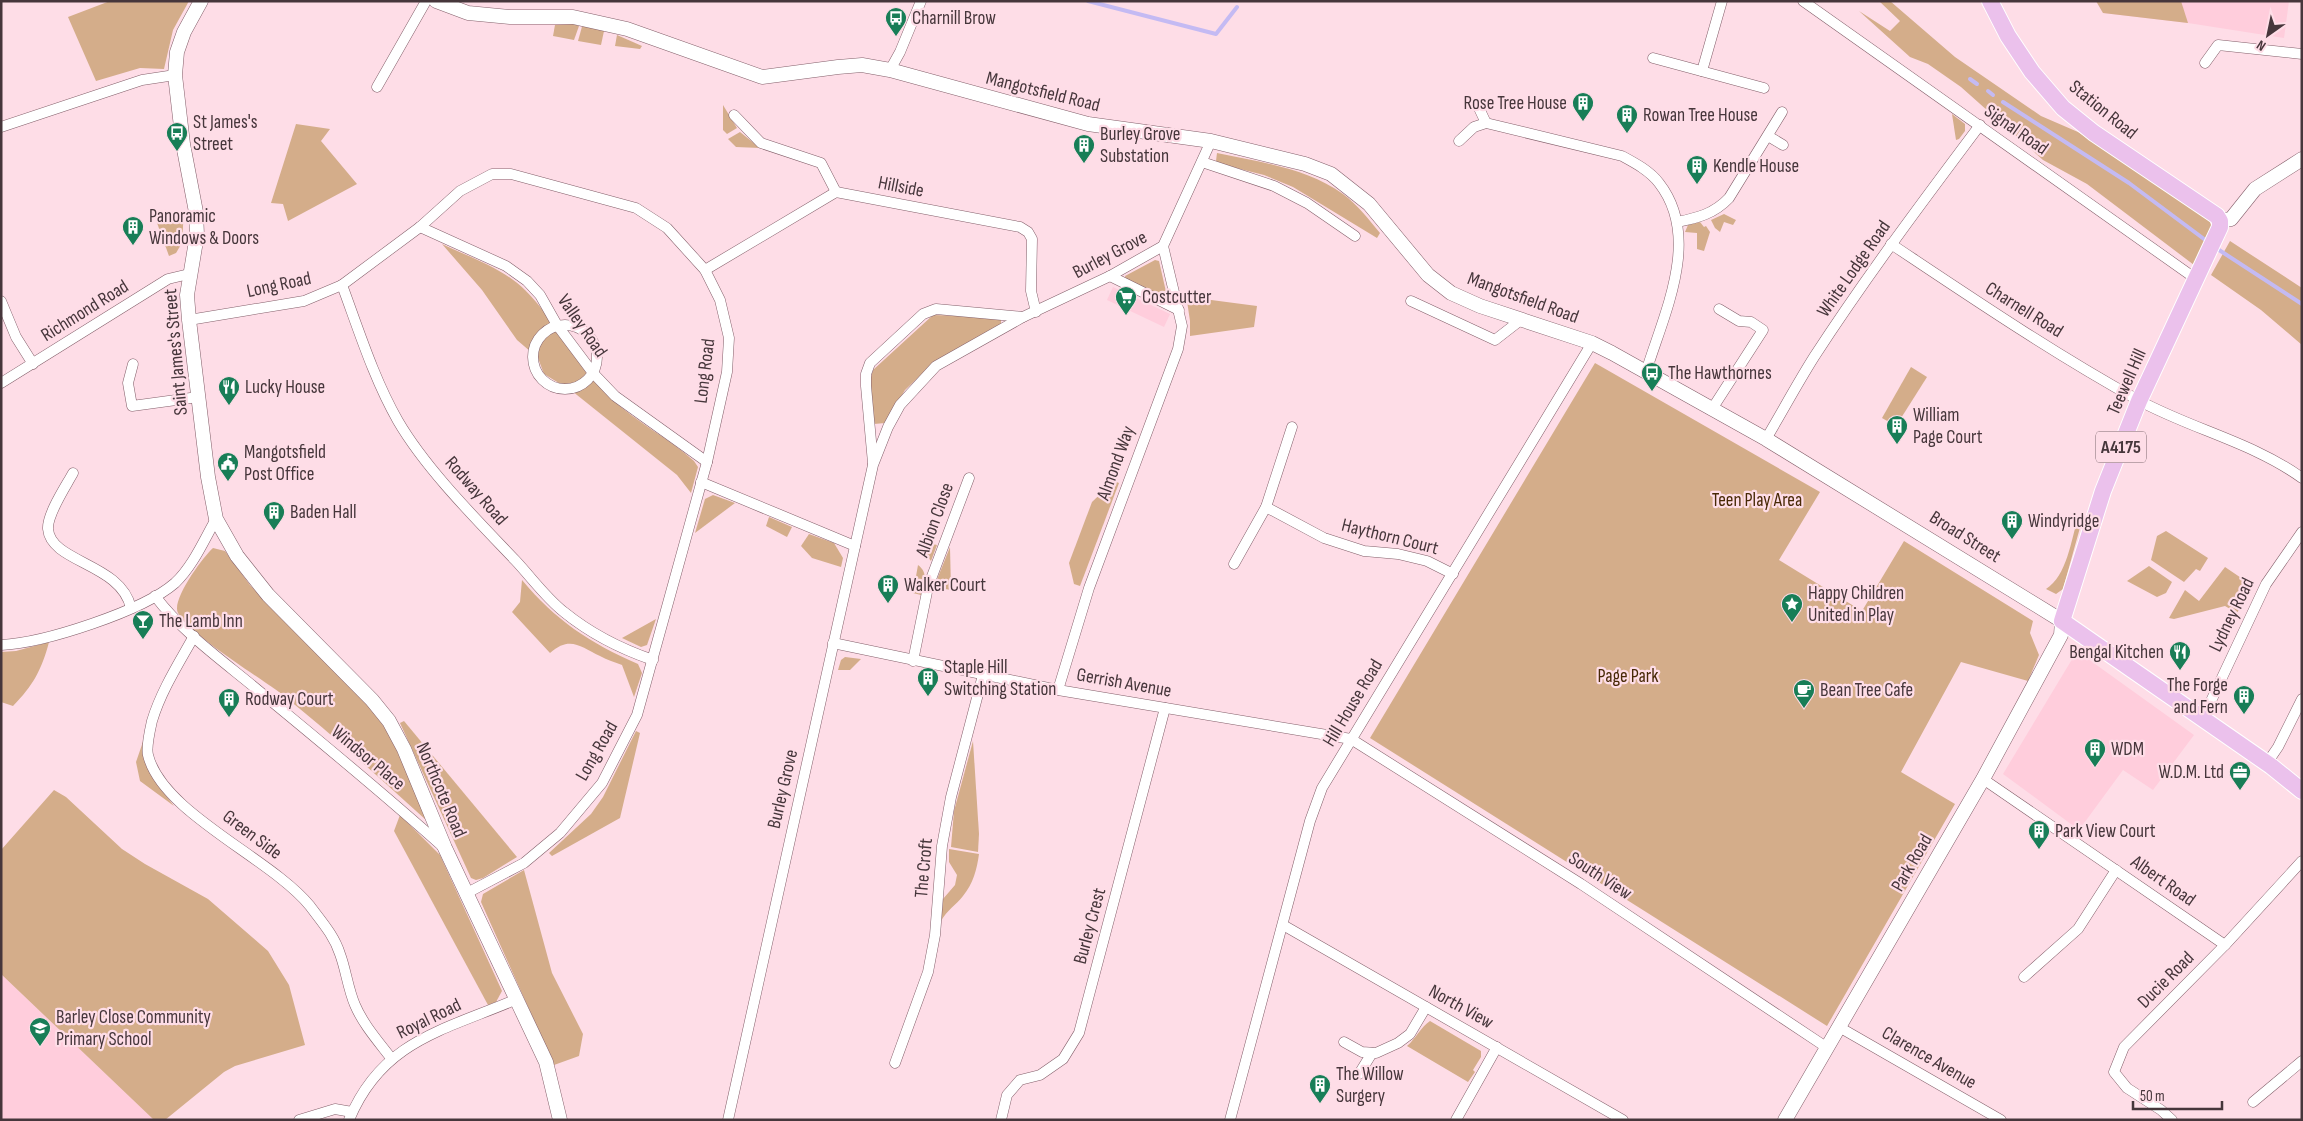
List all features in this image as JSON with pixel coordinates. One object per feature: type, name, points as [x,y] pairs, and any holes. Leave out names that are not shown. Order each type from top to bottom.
[{"type":"main road","name":"Station Road","points":[[1990,1],[2008,36],[2032,72],[2063,108],[2094,133],[2217,216],[2218,228]]},
{"type":"main road","name":"Teewell Hill","points":[[2062,620],[2103,491],[2140,401],[2218,228]]},
{"type":"main road","name":"Broad Street","points":[[2062,620],[2203,718],[2302,791]]},
{"type":"street","name":"Saint James's Street","points":[[201,1],[184,32],[177,52],[175,75],[183,144],[196,212],[197,235],[187,295],[189,320],[208,477],[216,519]]},
{"type":"street","points":[[377,87],[426,1]]},
{"type":"street","name":"Mangotsfield Road","points":[[436,1],[468,13],[510,17],[573,17],[627,29],[762,77],[862,65],[890,70],[1088,124],[1211,141],[1306,164],[1331,174],[1373,207],[1428,275],[1451,293],[1480,306],[1592,343]]},
{"type":"street","points":[[890,70],[900,52],[921,1]]},
{"type":"street","points":[[1702,71],[1722,1]]},
{"type":"street","name":"Signal Road","points":[[1803,1],[2198,274]]},
{"type":"street","points":[[2205,62],[2218,45],[2302,54]]},
{"type":"street","points":[[1653,58],[1764,88]]},
{"type":"street","points":[[1,128],[142,80],[175,75]]},
{"type":"street","points":[[1478,106],[1486,123]]},
{"type":"street","points":[[1677,222],[1700,217],[1718,209],[1729,198],[1782,112]]},
{"type":"street","points":[[705,270],[836,192],[821,164],[761,143],[734,115]]},
{"type":"street","points":[[1459,140],[1474,127],[1486,123],[1622,156],[1638,165],[1658,181],[1671,202],[1677,222],[1677,271],[1646,372]]},
{"type":"street","name":"White Lodge Road","points":[[1766,439],[1814,358],[1891,244],[1980,125]]},
{"type":"street","points":[[1768,136],[1783,145]]},
{"type":"street","name":"Burley Grove","points":[[728,1120],[854,546],[873,465],[888,427],[900,405],[936,366],[1023,317],[1110,276],[1163,246],[1211,141]]},
{"type":"street","points":[[2218,228],[2231,219],[2255,189],[2302,160]]},
{"type":"street","points":[[1202,162],[1274,186],[1307,203],[1355,236]]},
{"type":"street","name":"Long Road","points":[[189,320],[304,302],[342,285],[420,227],[460,191],[492,174],[511,174],[636,208],[667,228],[687,248],[705,270],[720,300],[729,338],[727,372],[707,462],[638,716],[602,783],[560,833],[532,857],[467,893]]},
{"type":"street","name":"Hillside","points":[[836,192],[1020,227],[1028,232],[1032,239],[1031,291],[1036,312]]},
{"type":"street","name":"Valley Road","points":[[420,227],[506,266],[527,281],[540,295],[557,326],[593,373],[629,407],[707,462]]},
{"type":"street","name":"Charnell Road","points":[[1891,244],[2021,330],[2140,401],[2269,457],[2302,478]]},
{"type":"street","name":"Almond Way","points":[[1058,690],[1089,588],[1178,349],[1182,326],[1163,246]]},
{"type":"street","name":"Richmond Road","points":[[1,383],[168,279],[189,274]]},
{"type":"street","points":[[1110,276],[1179,310]]},
{"type":"street","name":"Rodway Road","points":[[342,285],[379,384],[398,421],[420,454],[489,533],[563,612],[596,635],[630,652],[653,660]]},
{"type":"street","points":[[1,301],[12,330],[33,364]]},
{"type":"street","points":[[1411,301],[1495,340],[1522,319]]},
{"type":"street","name":"Burley Grove","points":[[873,465],[866,386],[866,374],[870,363],[923,314],[936,309],[1023,317]]},
{"type":"street","points":[[1712,409],[1763,330],[1750,322],[1739,322],[1720,309]]},
{"type":"street","points":[[567,325],[580,328],[590,336],[596,349],[597,362],[593,373],[578,386],[565,389],[551,386],[535,368],[533,356],[535,345],[543,334],[557,326],[567,325]]},
{"type":"street","name":"Broad Street","points":[[1592,343],[1766,439],[2062,620]]},
{"type":"street","name":"Hill House Road","points":[[1230,1120],[1313,812],[1322,788],[1592,343]]},
{"type":"street","points":[[133,364],[128,383],[132,406],[198,397]]},
{"type":"street","points":[[1234,564],[1266,507],[1292,428]]},
{"type":"street","points":[[73,473],[51,515],[48,528],[52,539],[60,548],[115,580],[128,597],[130,608]]},
{"type":"street","name":"Albion Close","points":[[913,661],[928,587],[969,478]]},
{"type":"street","points":[[701,482],[854,546]]},
{"type":"street","name":"Haythorn Court","points":[[1266,507],[1324,538],[1364,551],[1398,554],[1427,561],[1453,574]]},
{"type":"street","points":[[1,645],[52,636],[130,608],[155,596],[175,582],[186,570],[216,519]]},
{"type":"street","name":"Northcote Road","points":[[216,519],[237,556],[268,595],[372,700],[389,721],[404,749],[445,848],[546,1062],[560,1120]]},
{"type":"street","name":"Lydney Road","points":[[2203,718],[2266,584],[2302,532]]},
{"type":"street","name":"Windsor Place","points":[[155,596],[166,611],[194,636],[364,776],[445,848]]},
{"type":"street","name":"Park Road","points":[[1785,1120],[1983,778],[2061,635],[2062,620]]},
{"type":"street","name":"Green Side","points":[[194,636],[166,688],[152,722],[148,754],[162,783],[184,806],[286,883],[308,904],[331,934],[340,952],[354,1003],[361,1017],[391,1058]]},
{"type":"street","name":"Gerrish Avenue","points":[[833,643],[1058,690],[1351,739]]},
{"type":"street","name":"The Croft","points":[[895,1063],[928,972],[935,936],[942,846],[951,797],[983,675]]},
{"type":"street","points":[[2266,763],[2278,747],[2302,699]]},
{"type":"street","name":"Burley Crest","points":[[1001,1120],[1007,1095],[1020,1080],[1040,1075],[1063,1059],[1080,1033],[1165,708]]},
{"type":"street","name":"South View","points":[[1351,739],[1581,884],[1826,1047]]},
{"type":"street","name":"Albert Road","points":[[1983,778],[2225,945]]},
{"type":"street","name":"Ducie Road","points":[[2172,1120],[2161,1110],[2127,1088],[2114,1072],[2124,1047],[2225,945],[2302,861]]},
{"type":"street","points":[[2024,977],[2078,929],[2116,870]]},
{"type":"street","name":"North View","points":[[1283,925],[1623,1120]]},
{"type":"street","name":"Royal Road","points":[[299,1120],[335,1109],[350,1116],[364,1090],[391,1058],[422,1039],[516,999]]},
{"type":"street","points":[[1344,1042],[1362,1052],[1376,1054],[1404,1040],[1410,1034],[1426,1007]]},
{"type":"street","name":"Clarence Avenue","points":[[1839,1027],[2001,1120]]},
{"type":"street","points":[[1456,1120],[1497,1047]]},
{"type":"street","points":[[1359,1074],[1372,1053]]},
{"type":"street","points":[[2253,1102],[2302,1062]]},
{"type":"shaded area","points":[[2096,1],[2289,1],[2284,38],[2188,23],[2103,13]]},
{"type":"shaded area","points":[[1113,287],[1170,314],[1164,327],[1107,300]]},
{"type":"shaded area","points":[[2077,651],[2194,735],[2153,790],[2123,770],[2079,830],[2003,774]]},
{"type":"shaded area","name":"Barley Close Community Primary School","points":[[1,974],[154,1120],[1,1120]]},
{"type":"green space","points":[[110,1],[189,1],[173,30],[164,69],[140,68],[96,81],[68,17]]},
{"type":"green space","points":[[1879,1],[1890,1],[1955,57],[2041,116],[2078,132],[2209,220],[2213,230],[2194,265],[2087,184],[2043,160],[1961,87],[1928,64],[1910,57],[1859,11],[1890,31],[1900,21]]},
{"type":"green space","points":[[2096,1],[2181,1],[2188,23],[2103,13]]},
{"type":"green space","points":[[583,23],[604,31],[601,45],[578,41]]},
{"type":"green space","points":[[574,24],[579,26],[574,40],[553,36],[555,25]]},
{"type":"green space","points":[[617,35],[642,46],[640,49],[615,46]]},
{"type":"green space","points":[[723,105],[737,128],[727,134],[723,130]]},
{"type":"green space","points":[[1952,114],[1965,124],[1965,131],[1956,140]]},
{"type":"green space","points":[[296,124],[330,129],[321,141],[357,184],[288,221],[283,204],[271,203]]},
{"type":"green space","points":[[740,132],[760,148],[736,147],[728,139]]},
{"type":"green space","points":[[1217,153],[1282,167],[1329,185],[1354,203],[1380,233],[1377,238],[1293,187],[1264,175],[1220,164],[1216,161]]},
{"type":"green space","points":[[184,210],[182,243],[176,253],[169,256],[156,220]]},
{"type":"green space","points":[[1724,214],[1736,220],[1733,225],[1724,222],[1720,232],[1715,228],[1711,220]]},
{"type":"green space","points":[[1700,222],[1710,232],[1704,251],[1697,249],[1697,233],[1685,232],[1688,225]]},
{"type":"green space","points":[[2230,241],[2302,288],[2302,345],[2261,310],[2211,275]]},
{"type":"green space","points":[[442,244],[507,275],[525,290],[548,316],[588,373],[612,399],[694,461],[698,467],[691,493],[677,475],[572,391],[544,374],[538,358],[517,340],[482,290]]},
{"type":"green space","points":[[1155,260],[1159,261],[1167,296],[1164,298],[1126,279],[1125,276]]},
{"type":"green space","points":[[1196,298],[1257,306],[1254,327],[1190,336],[1187,301]]},
{"type":"green space","points":[[933,315],[997,317],[1001,319],[1001,325],[927,369],[905,390],[885,423],[874,424],[870,381],[873,370]]},
{"type":"green space","name":"Page Park","points":[[1595,363],[1820,492],[1779,560],[1862,611],[1904,541],[2033,621],[2030,633],[2039,655],[2028,681],[1961,662],[1901,772],[1955,804],[1827,1026],[1370,738]]},
{"type":"green space","points":[[1911,367],[1927,377],[1896,426],[1882,418]]},
{"type":"green space","points":[[1114,481],[1119,483],[1080,586],[1074,584],[1069,563],[1092,502]]},
{"type":"green space","points":[[713,495],[735,503],[695,533],[705,499]]},
{"type":"green space","points":[[769,517],[792,527],[787,537],[766,526]]},
{"type":"green space","points":[[2078,518],[2081,524],[2063,589],[2056,594],[2046,589],[2059,576],[2064,567]]},
{"type":"green space","points":[[2166,531],[2208,558],[2200,571],[2196,569],[2184,582],[2151,560],[2157,536]]},
{"type":"green space","points":[[809,534],[834,543],[843,558],[841,567],[812,558],[801,546]]},
{"type":"green space","points":[[921,541],[937,545],[931,561],[923,551],[919,550]]},
{"type":"green space","points":[[950,547],[951,590],[934,587]]},
{"type":"green space","points":[[213,548],[225,551],[250,585],[371,707],[396,745],[426,820],[298,707],[209,643],[184,621],[178,613],[179,599],[189,579]]},
{"type":"green space","points":[[918,565],[925,575],[921,595],[913,593]]},
{"type":"green space","points":[[2149,566],[2172,582],[2166,593],[2157,597],[2127,581]]},
{"type":"green space","points":[[2225,567],[2253,586],[2237,613],[2225,606],[2174,619],[2169,618],[2185,590],[2199,601]]},
{"type":"green space","points":[[522,580],[547,607],[574,629],[604,648],[638,664],[642,673],[634,697],[622,665],[575,644],[564,645],[550,653],[512,612],[520,602]]},
{"type":"green space","points":[[656,619],[647,645],[641,647],[622,638]]},
{"type":"green space","points":[[49,642],[40,669],[26,691],[13,706],[1,702],[1,652],[16,651]]},
{"type":"green space","points":[[845,657],[861,659],[850,670],[838,670],[841,660]]},
{"type":"green space","points":[[404,721],[517,857],[483,878],[476,880],[471,878],[400,723]]},
{"type":"green space","points":[[636,731],[640,733],[620,818],[552,856],[549,853],[591,814],[603,797]]},
{"type":"green space","points":[[146,733],[145,755],[147,764],[155,780],[174,806],[140,781],[136,762]]},
{"type":"green space","points":[[973,741],[979,834],[978,852],[951,847],[954,811]]},
{"type":"green space","points":[[54,790],[66,797],[122,849],[208,899],[268,951],[289,985],[305,1045],[235,1066],[224,1072],[165,1120],[154,1120],[1,974],[1,850]]},
{"type":"green space","points":[[400,815],[440,855],[502,991],[496,1002],[488,1005],[394,831]]},
{"type":"green space","points":[[949,849],[979,854],[972,881],[963,896],[941,921],[943,899],[955,885],[957,875],[949,862]]},
{"type":"green space","points":[[524,870],[552,973],[583,1034],[579,1056],[554,1065],[481,902],[483,894]]},
{"type":"green space","points":[[1430,1021],[1481,1051],[1481,1057],[1473,1070],[1475,1072],[1468,1082],[1407,1046]]},
{"type":"waterway","points":[[1088,1],[1216,34],[1237,7]]},
{"type":"waterway","points":[[1970,79],[1977,84]]},
{"type":"waterway","points":[[1988,91],[1993,95]]},
{"type":"waterway","points":[[2003,102],[2129,183],[2208,242]]},
{"type":"waterway","points":[[2216,248],[2302,304]]},
{"type":"place","name":"Charnill Brow","points":[[896,37]]},
{"type":"place","name":"Rose Tree House","points":[[1583,122]]},
{"type":"place","name":"Rowan Tree House","points":[[1627,134]]},
{"type":"place","name":"St James's Street","points":[[177,152]]},
{"type":"place","name":"Burley Grove Substation","points":[[1084,164]]},
{"type":"place","name":"Kendle House","points":[[1697,185]]},
{"type":"place","name":"Panoramic Windows & Doors","points":[[133,246]]},
{"type":"place","name":"Costcutter","points":[[1126,316]]},
{"type":"place","name":"The Hawthornes","points":[[1652,392]]},
{"type":"place","name":"Lucky House","points":[[229,406]]},
{"type":"place","name":"William Page Court","points":[[1897,445]]},
{"type":"place","name":"Mangotsfield Post Office","points":[[228,482]]},
{"type":"place","name":"Baden Hall","points":[[274,531]]},
{"type":"place","name":"Windyridge","points":[[2012,540]]},
{"type":"place","name":"Walker Court","points":[[888,604]]},
{"type":"place","name":"Happy Children United in Play","points":[[1792,623]]},
{"type":"place","name":"The Lamb Inn","points":[[143,640]]},
{"type":"place","name":"Bengal Kitchen","points":[[2180,671]]},
{"type":"place","name":"Staple Hill Switching Station","points":[[928,697]]},
{"type":"place","name":"Bean Tree Cafe","points":[[1804,709]]},
{"type":"place","name":"The Forge and Fern","points":[[2244,715]]},
{"type":"place","name":"Rodway Court","points":[[229,718]]},
{"type":"place","name":"WDM","points":[[2095,768]]},
{"type":"place","name":"W.D.M. Ltd","points":[[2240,791]]},
{"type":"place","name":"Park View Court","points":[[2039,850]]},
{"type":"place","name":"Barley Close Community Primary School","points":[[40,1047]]},
{"type":"place","name":"The Willow Surgery","points":[[1320,1104]]},
{"type":"park label","name":"Teen Play Area","points":[[1757,500]]}]
